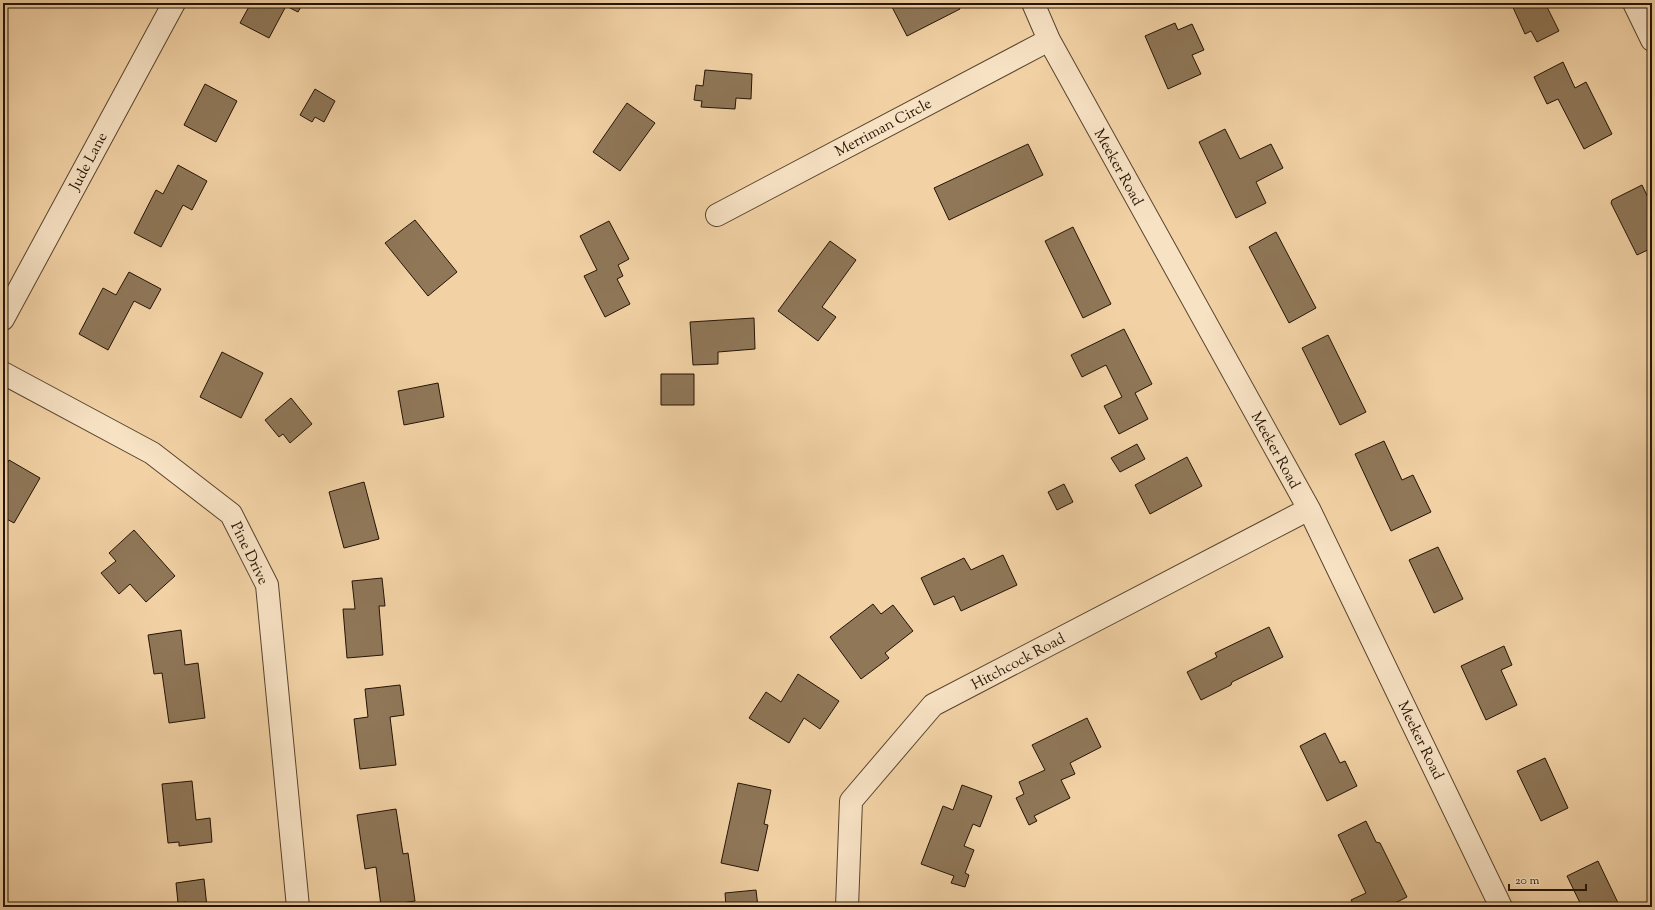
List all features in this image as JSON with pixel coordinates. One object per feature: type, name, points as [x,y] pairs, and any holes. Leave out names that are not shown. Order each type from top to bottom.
[{"type":"street","name":"Jude Lane","points":[[3,319],[174,3]]},
{"type":"street","name":"Meeker Road","points":[[1033,3],[1049,40],[1309,509],[1502,907]]},
{"type":"street","points":[[1634,3],[1652,40]]},
{"type":"street","name":"Merriman Circle","points":[[717,215],[1049,40]]},
{"type":"street","name":"Pine Drive","points":[[3,373],[152,452],[231,514],[267,585],[298,907]]},
{"type":"street","name":"Hitchcock Road","points":[[846,907],[851,801],[933,705],[1309,509]]},
{"type":"building","points":[[251,3],[303,3],[298,12],[286,6],[269,38],[240,23]]},
{"type":"building","points":[[900,3],[957,3],[960,9],[907,36],[892,7]]},
{"type":"building","points":[[1511,3],[1545,3],[1559,31],[1537,42],[1531,31],[1525,34]]},
{"type":"building","points":[[1175,23],[1178,30],[1192,24],[1204,50],[1192,55],[1201,74],[1168,89],[1145,36]]},
{"type":"building","points":[[1563,62],[1575,88],[1586,82],[1612,134],[1584,149],[1558,99],[1547,104],[1534,77]]},
{"type":"building","points":[[705,70],[752,74],[751,99],[736,98],[735,109],[701,107],[702,101],[694,100],[696,85],[703,86]]},
{"type":"building","points":[[205,84],[237,101],[216,142],[184,125]]},
{"type":"building","points":[[315,89],[335,101],[324,122],[315,117],[312,122],[300,115]]},
{"type":"building","points":[[627,103],[655,123],[620,171],[593,152]]},
{"type":"building","points":[[1225,129],[1240,159],[1271,144],[1283,168],[1256,182],[1266,203],[1236,218],[1199,142]]},
{"type":"building","points":[[1028,144],[1043,175],[949,220],[934,188]]},
{"type":"building","points":[[178,165],[207,181],[192,210],[183,205],[161,247],[134,233],[156,190],[163,194]]},
{"type":"building","points":[[1642,185],[1652,206],[1652,248],[1637,255],[1611,203],[1612,200]]},
{"type":"building","points":[[415,220],[457,272],[428,296],[385,243]]},
{"type":"building","points":[[609,221],[629,259],[618,265],[623,276],[617,279],[630,304],[605,317],[584,276],[597,270],[580,236]]},
{"type":"building","points":[[1073,227],[1111,304],[1083,318],[1045,241]]},
{"type":"building","points":[[1276,232],[1316,308],[1289,323],[1249,247]]},
{"type":"building","points":[[830,241],[856,260],[822,307],[836,317],[818,341],[778,311]]},
{"type":"building","points":[[129,272],[161,289],[150,309],[134,301],[108,350],[79,334],[103,288],[116,295]]},
{"type":"building","points":[[754,318],[755,349],[718,352],[718,364],[693,365],[690,322]]},
{"type":"building","points":[[1124,329],[1152,384],[1135,393],[1148,419],[1119,434],[1104,406],[1122,397],[1106,365],[1082,377],[1071,355]]},
{"type":"building","points":[[1328,335],[1366,412],[1340,425],[1302,348]]},
{"type":"building","points":[[222,352],[263,373],[241,418],[200,397]]},
{"type":"building","points":[[661,374],[694,374],[694,405],[661,405]]},
{"type":"building","points":[[438,383],[444,417],[404,425],[398,391]]},
{"type":"building","points":[[291,398],[312,424],[290,443],[283,434],[279,437],[265,420]]},
{"type":"building","points":[[1384,441],[1402,480],[1413,475],[1431,512],[1391,531],[1355,454]]},
{"type":"building","points":[[1137,444],[1145,459],[1120,472],[1111,458]]},
{"type":"building","points":[[1187,457],[1202,486],[1150,514],[1135,485]]},
{"type":"building","points":[[9,460],[40,478],[14,523],[3,517],[3,470]]},
{"type":"building","points":[[364,482],[379,539],[344,548],[329,492]]},
{"type":"building","points":[[1064,484],[1073,502],[1057,510],[1048,492]]},
{"type":"building","points":[[134,530],[175,576],[146,602],[130,584],[119,594],[101,573],[116,561],[109,553]]},
{"type":"building","points":[[1438,547],[1463,599],[1434,613],[1409,560]]},
{"type":"building","points":[[1003,555],[1017,585],[961,611],[954,596],[934,605],[921,578],[964,558],[971,570]]},
{"type":"building","points":[[382,578],[385,606],[379,606],[383,655],[347,658],[343,609],[355,609],[352,581]]},
{"type":"building","points":[[873,604],[881,614],[893,605],[913,631],[885,653],[889,658],[861,679],[830,637]]},
{"type":"building","points":[[1269,627],[1283,657],[1232,682],[1231,685],[1201,700],[1187,672],[1217,657],[1215,653]]},
{"type":"building","points":[[181,630],[185,665],[198,663],[205,718],[169,723],[162,673],[154,674],[148,635]]},
{"type":"building","points":[[1504,646],[1512,665],[1501,670],[1517,705],[1486,720],[1461,666]]},
{"type":"building","points":[[798,674],[839,701],[820,729],[804,718],[789,743],[749,718],[766,692],[781,702]]},
{"type":"building","points":[[400,685],[404,715],[390,717],[396,765],[360,769],[354,719],[368,717],[365,689]]},
{"type":"building","points":[[1087,718],[1101,747],[1070,763],[1075,774],[1061,780],[1070,798],[1034,816],[1037,821],[1029,825],[1016,798],[1024,794],[1019,782],[1045,770],[1032,745]]},
{"type":"building","points":[[1325,733],[1340,763],[1345,761],[1357,786],[1327,801],[1300,746]]},
{"type":"building","points":[[1545,758],[1568,808],[1541,821],[1517,771]]},
{"type":"building","points":[[192,781],[196,820],[210,818],[212,842],[179,846],[179,842],[168,843],[162,784]]},
{"type":"building","points":[[738,783],[771,790],[764,824],[768,825],[758,871],[721,863]]},
{"type":"building","points":[[962,785],[992,796],[980,827],[973,824],[964,846],[974,850],[965,873],[969,875],[965,887],[951,883],[954,876],[921,864],[943,806],[953,810]]},
{"type":"building","points":[[396,809],[403,854],[408,853],[415,901],[381,906],[376,867],[365,869],[357,815]]},
{"type":"building","points":[[1366,821],[1376,842],[1380,843],[1407,897],[1387,907],[1355,907],[1351,900],[1366,893],[1338,835]]},
{"type":"building","points":[[1598,861],[1620,907],[1582,907],[1567,876]]},
{"type":"building","points":[[204,879],[207,907],[187,907],[186,902],[178,903],[176,883]]},
{"type":"building","points":[[756,890],[758,907],[726,907],[725,893]]}]
